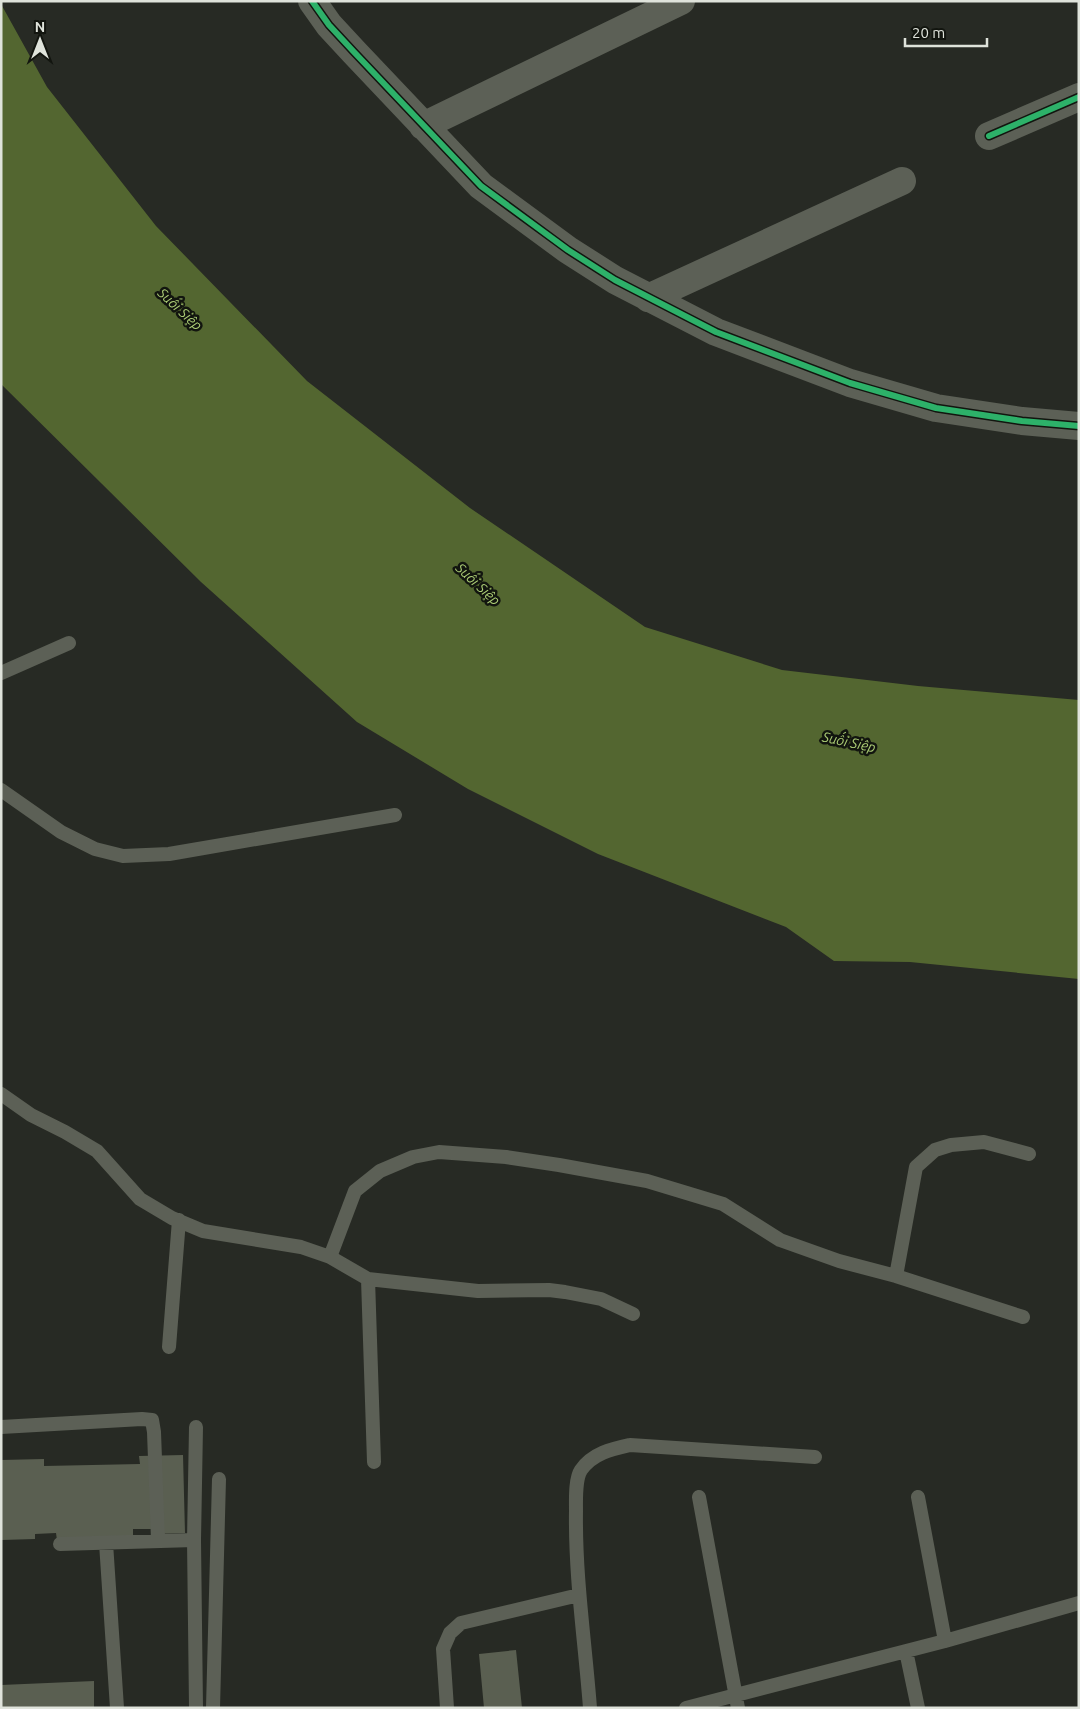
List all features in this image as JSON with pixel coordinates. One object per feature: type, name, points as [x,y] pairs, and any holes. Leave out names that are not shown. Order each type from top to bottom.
[{"type":"street","points":[[312,1],[329,25],[422,126],[481,186],[568,250],[615,280],[716,332],[850,384],[936,408],[1005,419],[1079,426]]},
{"type":"street","points":[[422,126],[681,1]]},
{"type":"street","points":[[990,136],[1079,97]]},
{"type":"street","points":[[648,298],[902,181]]},
{"type":"lane","points":[[1,673],[69,643]]},
{"type":"lane","points":[[1,790],[61,832],[95,848],[124,856],[169,854],[394,815]]},
{"type":"lane","points":[[1,1094],[32,1116],[65,1132],[97,1151],[140,1198],[179,1220],[203,1230],[301,1247],[330,1257],[368,1279],[478,1291],[549,1290],[565,1292],[601,1299],[633,1314]]},
{"type":"lane","points":[[896,1276],[916,1167],[935,1150],[951,1145],[984,1142],[1029,1154]]},
{"type":"lane","points":[[330,1257],[355,1191],[380,1171],[413,1158],[439,1152],[559,1165],[647,1181],[723,1204],[780,1240],[839,1261],[896,1276],[1023,1317]]},
{"type":"lane","points":[[169,1347],[179,1220]]},
{"type":"lane","points":[[368,1279],[374,1462]]},
{"type":"lane","points":[[1,1427],[152,1420],[154,1423],[158,1540]]},
{"type":"lane","points":[[196,1427],[194,1540],[196,1708]]},
{"type":"lane","points":[[590,1708],[575,1548],[576,1492],[580,1471],[589,1461],[605,1450],[630,1444],[815,1457]]},
{"type":"lane","points":[[213,1708],[219,1479]]},
{"type":"lane","points":[[918,1497],[945,1641]]},
{"type":"lane","points":[[700,1498],[736,1701]]},
{"type":"lane","points":[[60,1544],[194,1540]]},
{"type":"lane","points":[[106,1543],[117,1708]]},
{"type":"lane","points":[[447,1708],[443,1649],[450,1634],[461,1622],[580,1595]]},
{"type":"lane","points":[[686,1708],[736,1701],[1079,1603]]},
{"type":"lane","points":[[906,1651],[918,1708]]},
{"type":"water","name":"Suối Siệp","points":[[1,4],[47,87],[156,226],[307,381],[470,508],[645,627],[782,670],[918,686],[1079,700],[1079,979],[910,962],[834,961],[786,927],[598,854],[468,789],[357,722],[201,582],[1,384]]},
{"type":"building","points":[[183,1455],[185,1533],[151,1534],[151,1529],[133,1529],[133,1538],[57,1540],[56,1533],[35,1534],[35,1539],[2,1540],[1,1460],[44,1459],[44,1466],[140,1464],[139,1456]]},
{"type":"building","points":[[516,1650],[522,1708],[484,1708],[479,1654]]},
{"type":"building","points":[[94,1681],[94,1708],[1,1708],[1,1685]]},
{"type":"cycle path","points":[[312,1],[329,25],[481,186],[568,250],[615,280],[716,332],[850,383],[936,408],[1022,421],[1079,426]]},
{"type":"cycle path","points":[[989,136],[1079,97]]}]
